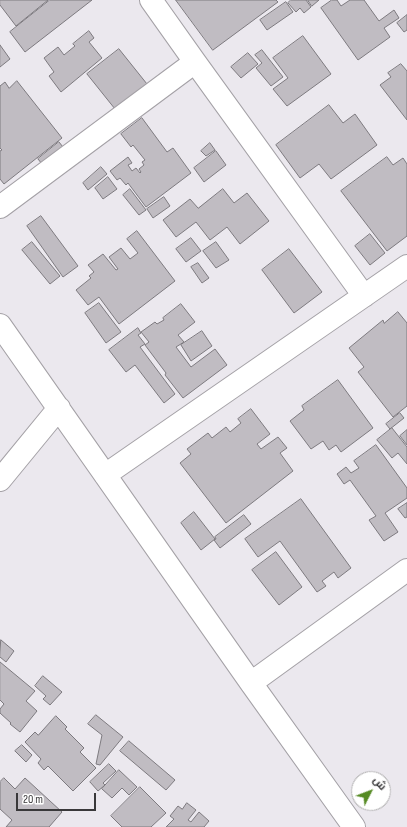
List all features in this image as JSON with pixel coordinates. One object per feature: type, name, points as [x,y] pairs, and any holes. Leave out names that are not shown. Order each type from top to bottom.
[{"type":"street","points":[[151,0],[364,296]]},
{"type":"street","points":[[0,207],[195,62]]},
{"type":"street","points":[[105,475],[407,266]]},
{"type":"street","points":[[0,325],[354,827]]},
{"type":"street","points":[[0,480],[59,408]]},
{"type":"street","points":[[251,683],[407,570]]},
{"type":"building","points":[[0,0],[48,0],[16,26],[0,5]]},
{"type":"building","points":[[50,0],[92,0],[25,52],[10,32]]},
{"type":"building","points":[[176,0],[276,0],[278,2],[213,50]]},
{"type":"building","points":[[291,0],[306,0],[311,7],[304,13],[300,8],[296,12],[288,3]]},
{"type":"building","points":[[308,0],[319,0],[312,6]]},
{"type":"building","points":[[332,0],[337,0],[341,6],[350,0],[364,0],[379,21],[394,10],[399,18],[384,28],[390,37],[358,60],[321,8]]},
{"type":"building","points":[[286,2],[293,12],[267,30],[260,20]]},
{"type":"building","points":[[407,15],[407,30],[404,32],[397,23]]},
{"type":"building","points":[[89,31],[94,38],[89,42],[102,58],[61,92],[49,76],[54,72],[44,58],[58,47],[64,55],[75,46],[73,44]]},
{"type":"building","points":[[303,36],[331,74],[287,106],[273,89],[288,78],[273,58]]},
{"type":"building","points":[[0,45],[10,59],[0,67]]},
{"type":"building","points":[[119,49],[147,84],[115,109],[87,74]]},
{"type":"building","points":[[262,50],[283,77],[271,86],[256,68],[262,63],[255,55]]},
{"type":"building","points":[[248,53],[258,64],[241,78],[231,67]]},
{"type":"building","points":[[401,64],[407,71],[407,120],[380,85],[391,77],[388,73]]},
{"type":"building","points":[[17,81],[62,138],[4,184],[0,179],[0,151],[2,150],[0,148],[0,86],[5,82],[9,88]]},
{"type":"building","points":[[329,105],[343,123],[355,114],[377,145],[331,179],[319,164],[300,178],[276,145]]},
{"type":"building","points":[[142,118],[167,152],[173,148],[191,173],[146,207],[128,183],[126,185],[120,178],[117,180],[110,171],[128,157],[132,163],[128,165],[132,171],[136,168],[140,173],[141,172],[139,169],[144,165],[142,162],[145,160],[133,145],[131,147],[121,134]]},
{"type":"building","points":[[59,142],[67,152],[46,169],[38,159]]},
{"type":"building","points":[[210,143],[215,150],[206,156],[201,151]]},
{"type":"building","points":[[216,151],[226,165],[204,182],[194,168]]},
{"type":"building","points":[[387,157],[393,165],[403,158],[407,164],[407,236],[387,251],[341,191]]},
{"type":"building","points":[[101,167],[107,174],[88,190],[83,183]]},
{"type":"building","points":[[108,177],[117,189],[103,199],[95,188]]},
{"type":"building","points":[[130,189],[146,210],[139,215],[123,195]]},
{"type":"building","points":[[223,189],[234,203],[247,193],[269,221],[240,244],[227,227],[210,240],[196,222],[176,237],[163,220],[190,199],[198,208]]},
{"type":"building","points":[[164,197],[170,206],[153,218],[147,209]]},
{"type":"building","points":[[41,216],[78,266],[63,277],[27,226]]},
{"type":"building","points":[[137,231],[175,281],[119,324],[99,297],[88,305],[76,290],[91,278],[89,276],[94,272],[88,265],[103,254],[116,270],[118,269],[109,257],[121,248],[130,259],[138,253],[127,239]]},
{"type":"building","points":[[370,234],[385,253],[370,265],[355,246]]},
{"type":"building","points":[[191,238],[201,251],[186,262],[176,249]]},
{"type":"building","points":[[32,242],[60,276],[50,284],[22,250]]},
{"type":"building","points":[[216,242],[229,260],[216,268],[203,251]]},
{"type":"building","points":[[289,249],[322,292],[294,313],[262,270]]},
{"type":"building","points":[[198,263],[209,278],[202,283],[191,267]]},
{"type":"building","points":[[99,303],[121,332],[106,343],[85,313]]},
{"type":"building","points":[[181,304],[195,322],[178,335],[184,342],[176,347],[191,367],[215,349],[227,365],[183,398],[165,375],[166,373],[145,345],[149,342],[141,332],[155,322],[157,324],[164,320],[163,318]]},
{"type":"building","points":[[398,312],[407,323],[407,406],[393,417],[358,372],[364,367],[349,348],[383,320],[384,323]]},
{"type":"building","points":[[138,328],[141,333],[138,335],[145,344],[140,347],[175,394],[164,403],[135,365],[126,372],[109,350]]},
{"type":"building","points":[[202,331],[212,346],[191,361],[181,345]]},
{"type":"building","points":[[338,380],[373,428],[341,452],[336,445],[329,450],[323,441],[311,449],[290,421],[304,410],[302,406]]},
{"type":"building","points":[[251,409],[270,434],[257,444],[261,449],[278,437],[287,448],[280,453],[293,471],[226,523],[180,463],[191,454],[187,449],[208,433],[212,438],[226,427],[230,432],[241,423],[238,419]]},
{"type":"building","points":[[400,413],[404,418],[390,429],[386,424]]},
{"type":"building","points":[[392,428],[407,447],[407,464],[398,453],[392,458],[377,440]]},
{"type":"building","points":[[407,430],[407,445],[400,436]]},
{"type":"building","points":[[376,445],[407,488],[407,498],[385,513],[398,532],[384,541],[369,520],[376,516],[350,480],[344,484],[337,474],[346,467],[351,473],[359,468],[354,461]]},
{"type":"building","points":[[301,499],[351,568],[338,578],[334,572],[322,581],[326,586],[317,592],[280,541],[258,557],[245,539]]},
{"type":"building","points":[[407,503],[407,517],[405,518],[398,509]]},
{"type":"building","points":[[194,512],[215,539],[201,550],[181,523]]},
{"type":"building","points":[[244,515],[251,524],[220,548],[214,540],[216,539],[215,537]]},
{"type":"building","points":[[276,552],[302,587],[279,605],[252,570]]},
{"type":"building","points":[[1,640],[14,651],[6,662],[0,657]]},
{"type":"building","points":[[0,662],[35,691],[26,701],[37,711],[20,732],[0,713],[0,709],[4,704],[0,700]]},
{"type":"building","points":[[43,676],[62,692],[50,705],[43,699],[46,696],[35,686]]},
{"type":"building","points":[[96,715],[123,737],[100,765],[96,764],[102,735],[88,724]]},
{"type":"building","points":[[56,716],[67,727],[65,729],[84,748],[80,752],[96,768],[73,791],[48,766],[44,770],[38,763],[41,759],[25,742],[35,732],[38,735]]},
{"type":"building","points":[[129,741],[175,780],[166,790],[120,751]]},
{"type":"building","points":[[22,745],[32,755],[26,762],[15,751]]},
{"type":"building","points":[[109,764],[116,771],[103,783],[105,785],[98,791],[90,782]]},
{"type":"building","points":[[119,770],[137,787],[129,795],[122,788],[112,798],[102,789]]},
{"type":"building","points":[[4,778],[15,789],[25,778],[62,812],[49,827],[6,827],[12,820],[0,809],[0,782]]},
{"type":"building","points":[[140,787],[166,813],[151,827],[122,827],[111,816]]},
{"type":"building","points":[[187,803],[196,810],[188,820],[191,822],[199,812],[209,821],[204,827],[166,827],[174,819],[170,816],[178,806],[182,809]]}]
